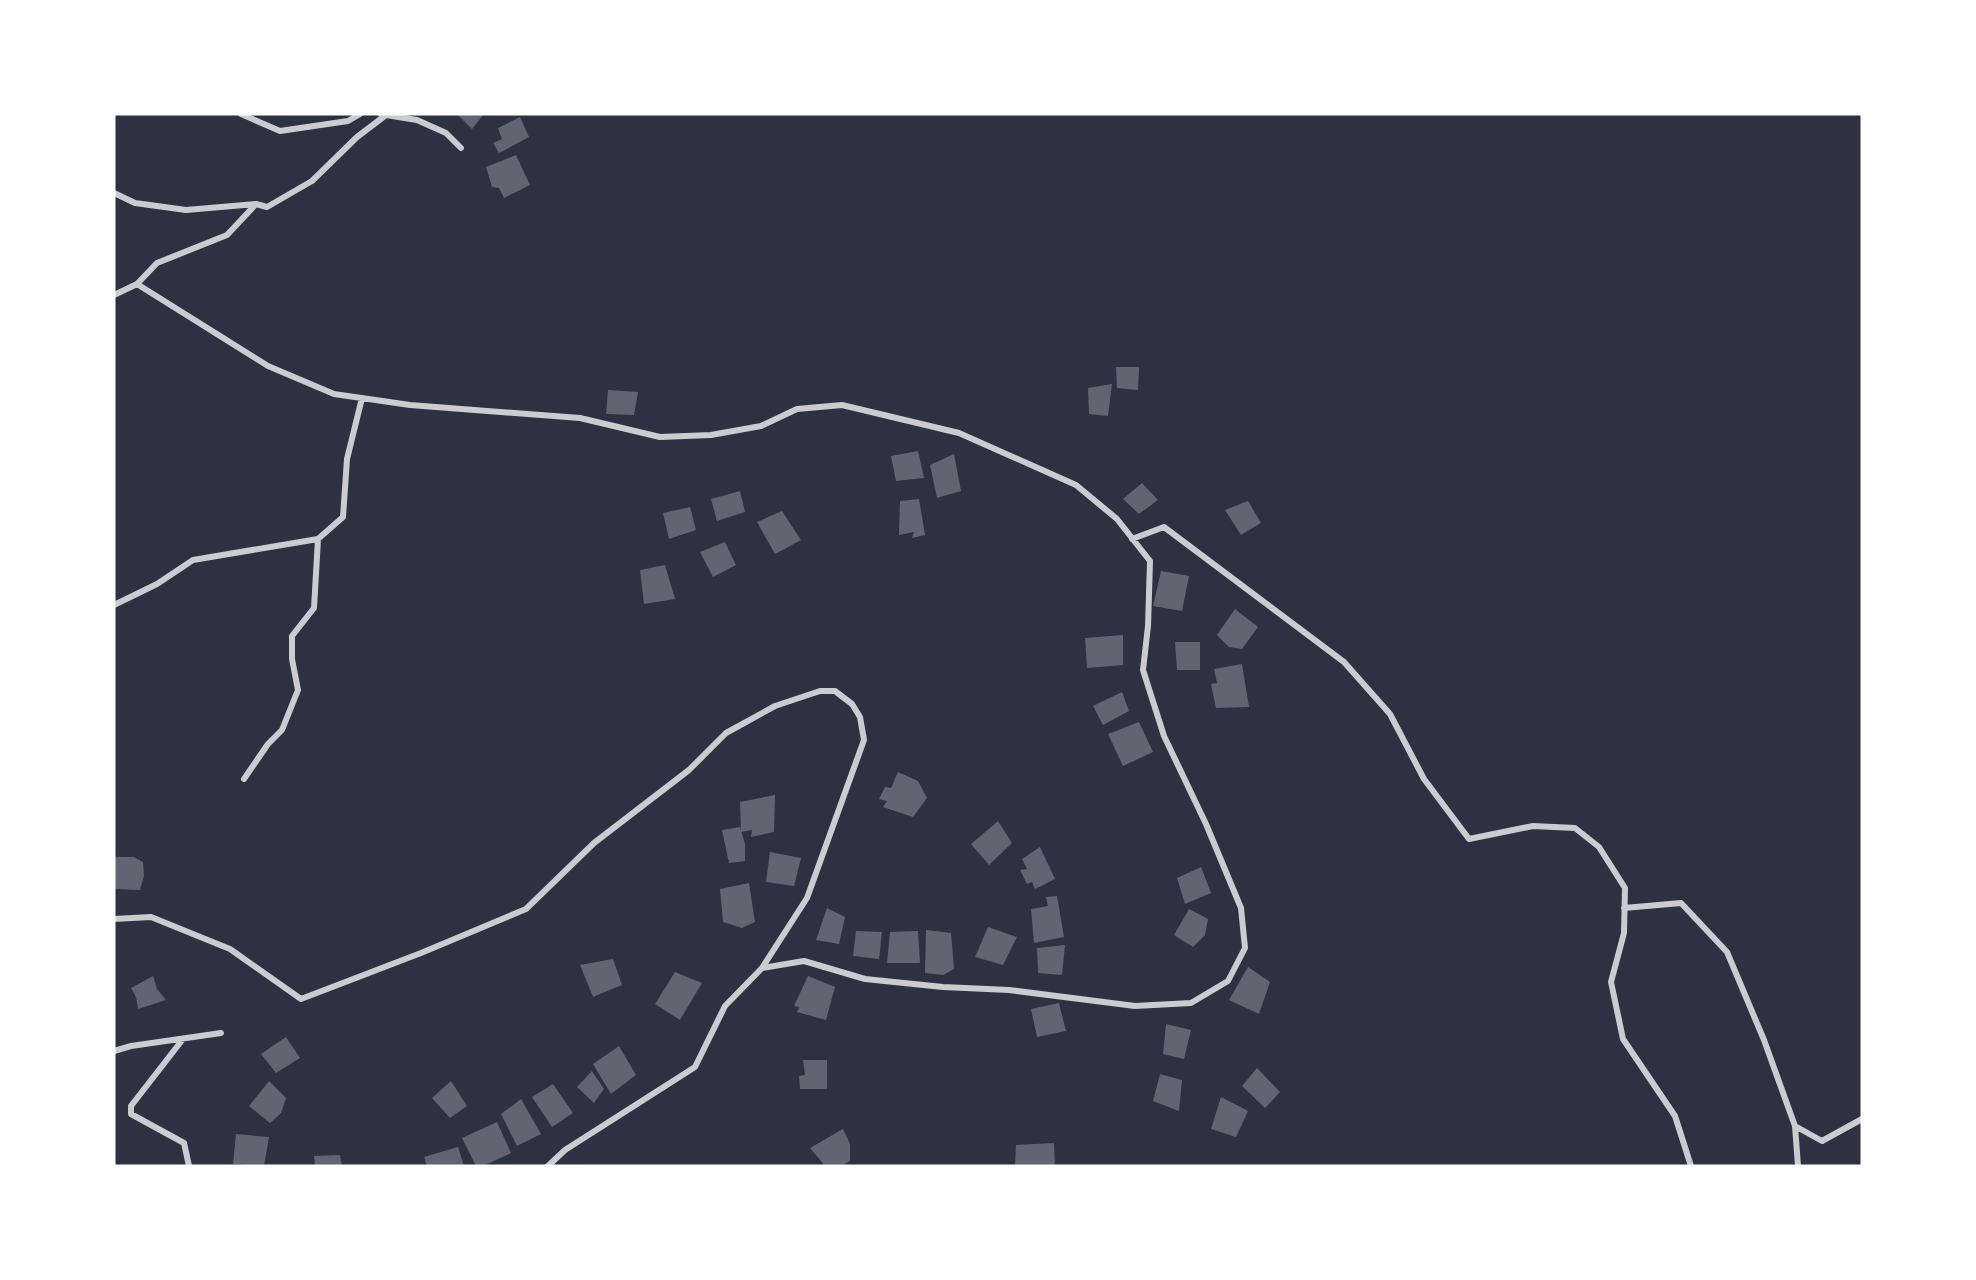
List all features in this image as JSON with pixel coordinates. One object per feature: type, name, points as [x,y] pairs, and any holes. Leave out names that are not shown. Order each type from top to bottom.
[{"type":"street","points":[[241,114],[280,130],[348,121],[360,114]]},
{"type":"street","points":[[114,193],[135,203],[186,210],[256,204],[267,207],[312,181],[383,115],[417,120],[446,133],[461,148]]},
{"type":"street","points":[[114,295],[137,284],[157,263],[227,235],[256,204]]},
{"type":"street","points":[[137,284],[268,366],[334,394],[410,405],[580,418],[660,437],[711,435],[761,426],[797,409],[842,405],[959,433],[1076,485],[1117,519],[1150,561],[1148,626],[1143,670],[1164,736],[1206,824],[1241,908],[1245,948],[1228,981],[1191,1003],[1135,1006],[1009,990],[943,987],[865,979],[804,961],[762,968]]},
{"type":"street","points":[[114,605],[157,584],[193,560],[318,539],[343,517],[347,459],[362,398]]},
{"type":"street","points":[[1132,539],[1164,527],[1344,663],[1390,714],[1424,778],[1469,839],[1533,826],[1575,828],[1599,847],[1625,888],[1624,933],[1611,982],[1623,1039],[1675,1116],[1691,1166]]},
{"type":"street","points":[[244,779],[268,744],[282,730],[298,690],[292,659],[292,636],[314,608],[318,539]]},
{"type":"street","points":[[114,919],[151,916],[230,949],[301,999],[422,953],[526,909],[594,843],[689,770],[726,733],[775,706],[820,691],[836,691],[852,704],[860,717],[864,740],[807,898],[762,968],[725,1006],[695,1067],[565,1150],[548,1166]]},
{"type":"street","points":[[1624,908],[1681,903],[1727,952],[1764,1040],[1795,1126],[1798,1166]]},
{"type":"street","points":[[114,1052],[131,1046],[221,1033]]},
{"type":"street","points":[[183,1039],[131,1106],[131,1114],[184,1143],[189,1166]]},
{"type":"street","points":[[1795,1126],[1822,1142],[1862,1119]]},
{"type":"building","points":[[457,114],[484,114],[472,129]]},
{"type":"building","points":[[520,117],[529,137],[499,153],[493,143],[502,139],[498,128]]},
{"type":"building","points":[[516,155],[530,185],[504,198],[499,188],[492,187],[486,167]]},
{"type":"building","points":[[1116,367],[1139,367],[1138,390],[1117,388]]},
{"type":"building","points":[[1112,384],[1108,416],[1089,414],[1088,388]]},
{"type":"building","points":[[608,390],[638,392],[634,415],[606,414]]},
{"type":"building","points":[[918,451],[924,478],[896,481],[891,456]]},
{"type":"building","points":[[954,454],[961,491],[937,498],[930,465]]},
{"type":"building","points":[[1142,483],[1158,500],[1139,514],[1123,499]]},
{"type":"building","points":[[740,491],[745,512],[717,521],[711,499]]},
{"type":"building","points":[[919,499],[925,535],[912,538],[914,532],[899,535],[900,501]]},
{"type":"building","points":[[1248,501],[1261,523],[1241,535],[1225,510]]},
{"type":"building","points":[[690,507],[696,530],[669,539],[663,513]]},
{"type":"building","points":[[782,511],[801,540],[775,554],[757,522]]},
{"type":"building","points":[[725,542],[736,565],[713,577],[700,552]]},
{"type":"building","points":[[665,565],[675,599],[644,604],[640,570]]},
{"type":"building","points":[[1161,571],[1189,576],[1182,611],[1153,606]]},
{"type":"building","points":[[1235,609],[1258,627],[1242,649],[1229,647],[1217,635]]},
{"type":"building","points":[[1123,635],[1123,665],[1087,668],[1085,638]]},
{"type":"building","points":[[1175,642],[1200,642],[1200,670],[1177,670]]},
{"type":"building","points":[[1242,664],[1249,707],[1216,708],[1211,684],[1217,683],[1214,669]]},
{"type":"building","points":[[1122,692],[1129,711],[1103,725],[1093,706]]},
{"type":"building","points":[[1139,722],[1153,752],[1123,766],[1108,734]]},
{"type":"building","points":[[898,772],[918,781],[927,798],[913,817],[883,807],[887,801],[879,799],[885,787],[891,788]]},
{"type":"building","points":[[775,795],[774,832],[751,837],[752,830],[741,832],[740,802]]},
{"type":"building","points":[[998,821],[1012,843],[989,865],[971,844]]},
{"type":"building","points":[[740,827],[745,844],[745,861],[729,863],[722,830]]},
{"type":"building","points":[[1040,847],[1055,879],[1035,889],[1032,882],[1027,884],[1020,870],[1027,869],[1022,859]]},
{"type":"building","points":[[770,852],[801,858],[794,886],[766,882]]},
{"type":"building","points":[[114,857],[134,857],[143,862],[144,876],[140,890],[114,889]]},
{"type":"building","points":[[1201,867],[1211,893],[1185,904],[1177,878]]},
{"type":"building","points":[[749,883],[755,922],[742,928],[723,922],[720,889]]},
{"type":"building","points":[[1057,896],[1064,937],[1034,943],[1031,909],[1048,906],[1046,897]]},
{"type":"building","points":[[827,908],[845,917],[839,944],[816,940]]},
{"type":"building","points":[[1189,909],[1208,919],[1205,935],[1193,947],[1174,935]]},
{"type":"building","points":[[988,927],[1017,937],[1003,965],[975,957]]},
{"type":"building","points":[[926,930],[951,933],[954,969],[943,975],[925,973]]},
{"type":"building","points":[[856,931],[882,932],[879,959],[853,956]]},
{"type":"building","points":[[918,931],[920,963],[887,963],[890,932]]},
{"type":"building","points":[[1065,945],[1062,975],[1038,973],[1037,948]]},
{"type":"building","points":[[613,959],[622,985],[593,997],[580,965]]},
{"type":"building","points":[[1248,967],[1270,982],[1259,1014],[1229,1000]]},
{"type":"building","points":[[675,972],[702,983],[680,1020],[655,1004]]},
{"type":"building","points":[[153,976],[157,989],[166,1000],[138,1009],[136,997],[131,988]]},
{"type":"building","points":[[808,976],[835,987],[826,1020],[797,1012],[799,1007],[794,1006]]},
{"type":"building","points":[[1059,1003],[1066,1031],[1037,1037],[1031,1009]]},
{"type":"building","points":[[1166,1024],[1191,1030],[1184,1059],[1163,1054]]},
{"type":"building","points":[[286,1037],[300,1058],[276,1073],[261,1054]]},
{"type":"building","points":[[619,1046],[636,1075],[611,1094],[593,1064]]},
{"type":"building","points":[[803,1060],[827,1060],[827,1089],[800,1089],[799,1076],[805,1075]]},
{"type":"building","points":[[1257,1068],[1280,1092],[1265,1108],[1242,1086]]},
{"type":"building","points":[[592,1071],[604,1089],[594,1103],[577,1087]]},
{"type":"building","points":[[1160,1074],[1182,1080],[1179,1111],[1153,1101]]},
{"type":"building","points":[[269,1081],[286,1098],[281,1113],[270,1123],[249,1106]]},
{"type":"building","points":[[451,1081],[467,1106],[450,1118],[432,1098]]},
{"type":"building","points":[[553,1084],[573,1113],[552,1127],[532,1097]]},
{"type":"building","points":[[1221,1097],[1248,1111],[1236,1137],[1211,1129]]},
{"type":"building","points":[[521,1099],[541,1134],[517,1146],[501,1114]]},
{"type":"building","points":[[497,1122],[511,1153],[483,1166],[476,1166],[462,1138]]},
{"type":"building","points":[[843,1129],[850,1144],[850,1161],[841,1166],[825,1166],[810,1148]]},
{"type":"building","points":[[236,1134],[269,1137],[264,1166],[233,1164]]},
{"type":"building","points":[[1054,1143],[1055,1166],[1015,1166],[1016,1145]]},
{"type":"building","points":[[458,1147],[464,1166],[427,1166],[424,1157]]},
{"type":"building","points":[[340,1155],[342,1166],[315,1166],[314,1156]]}]
